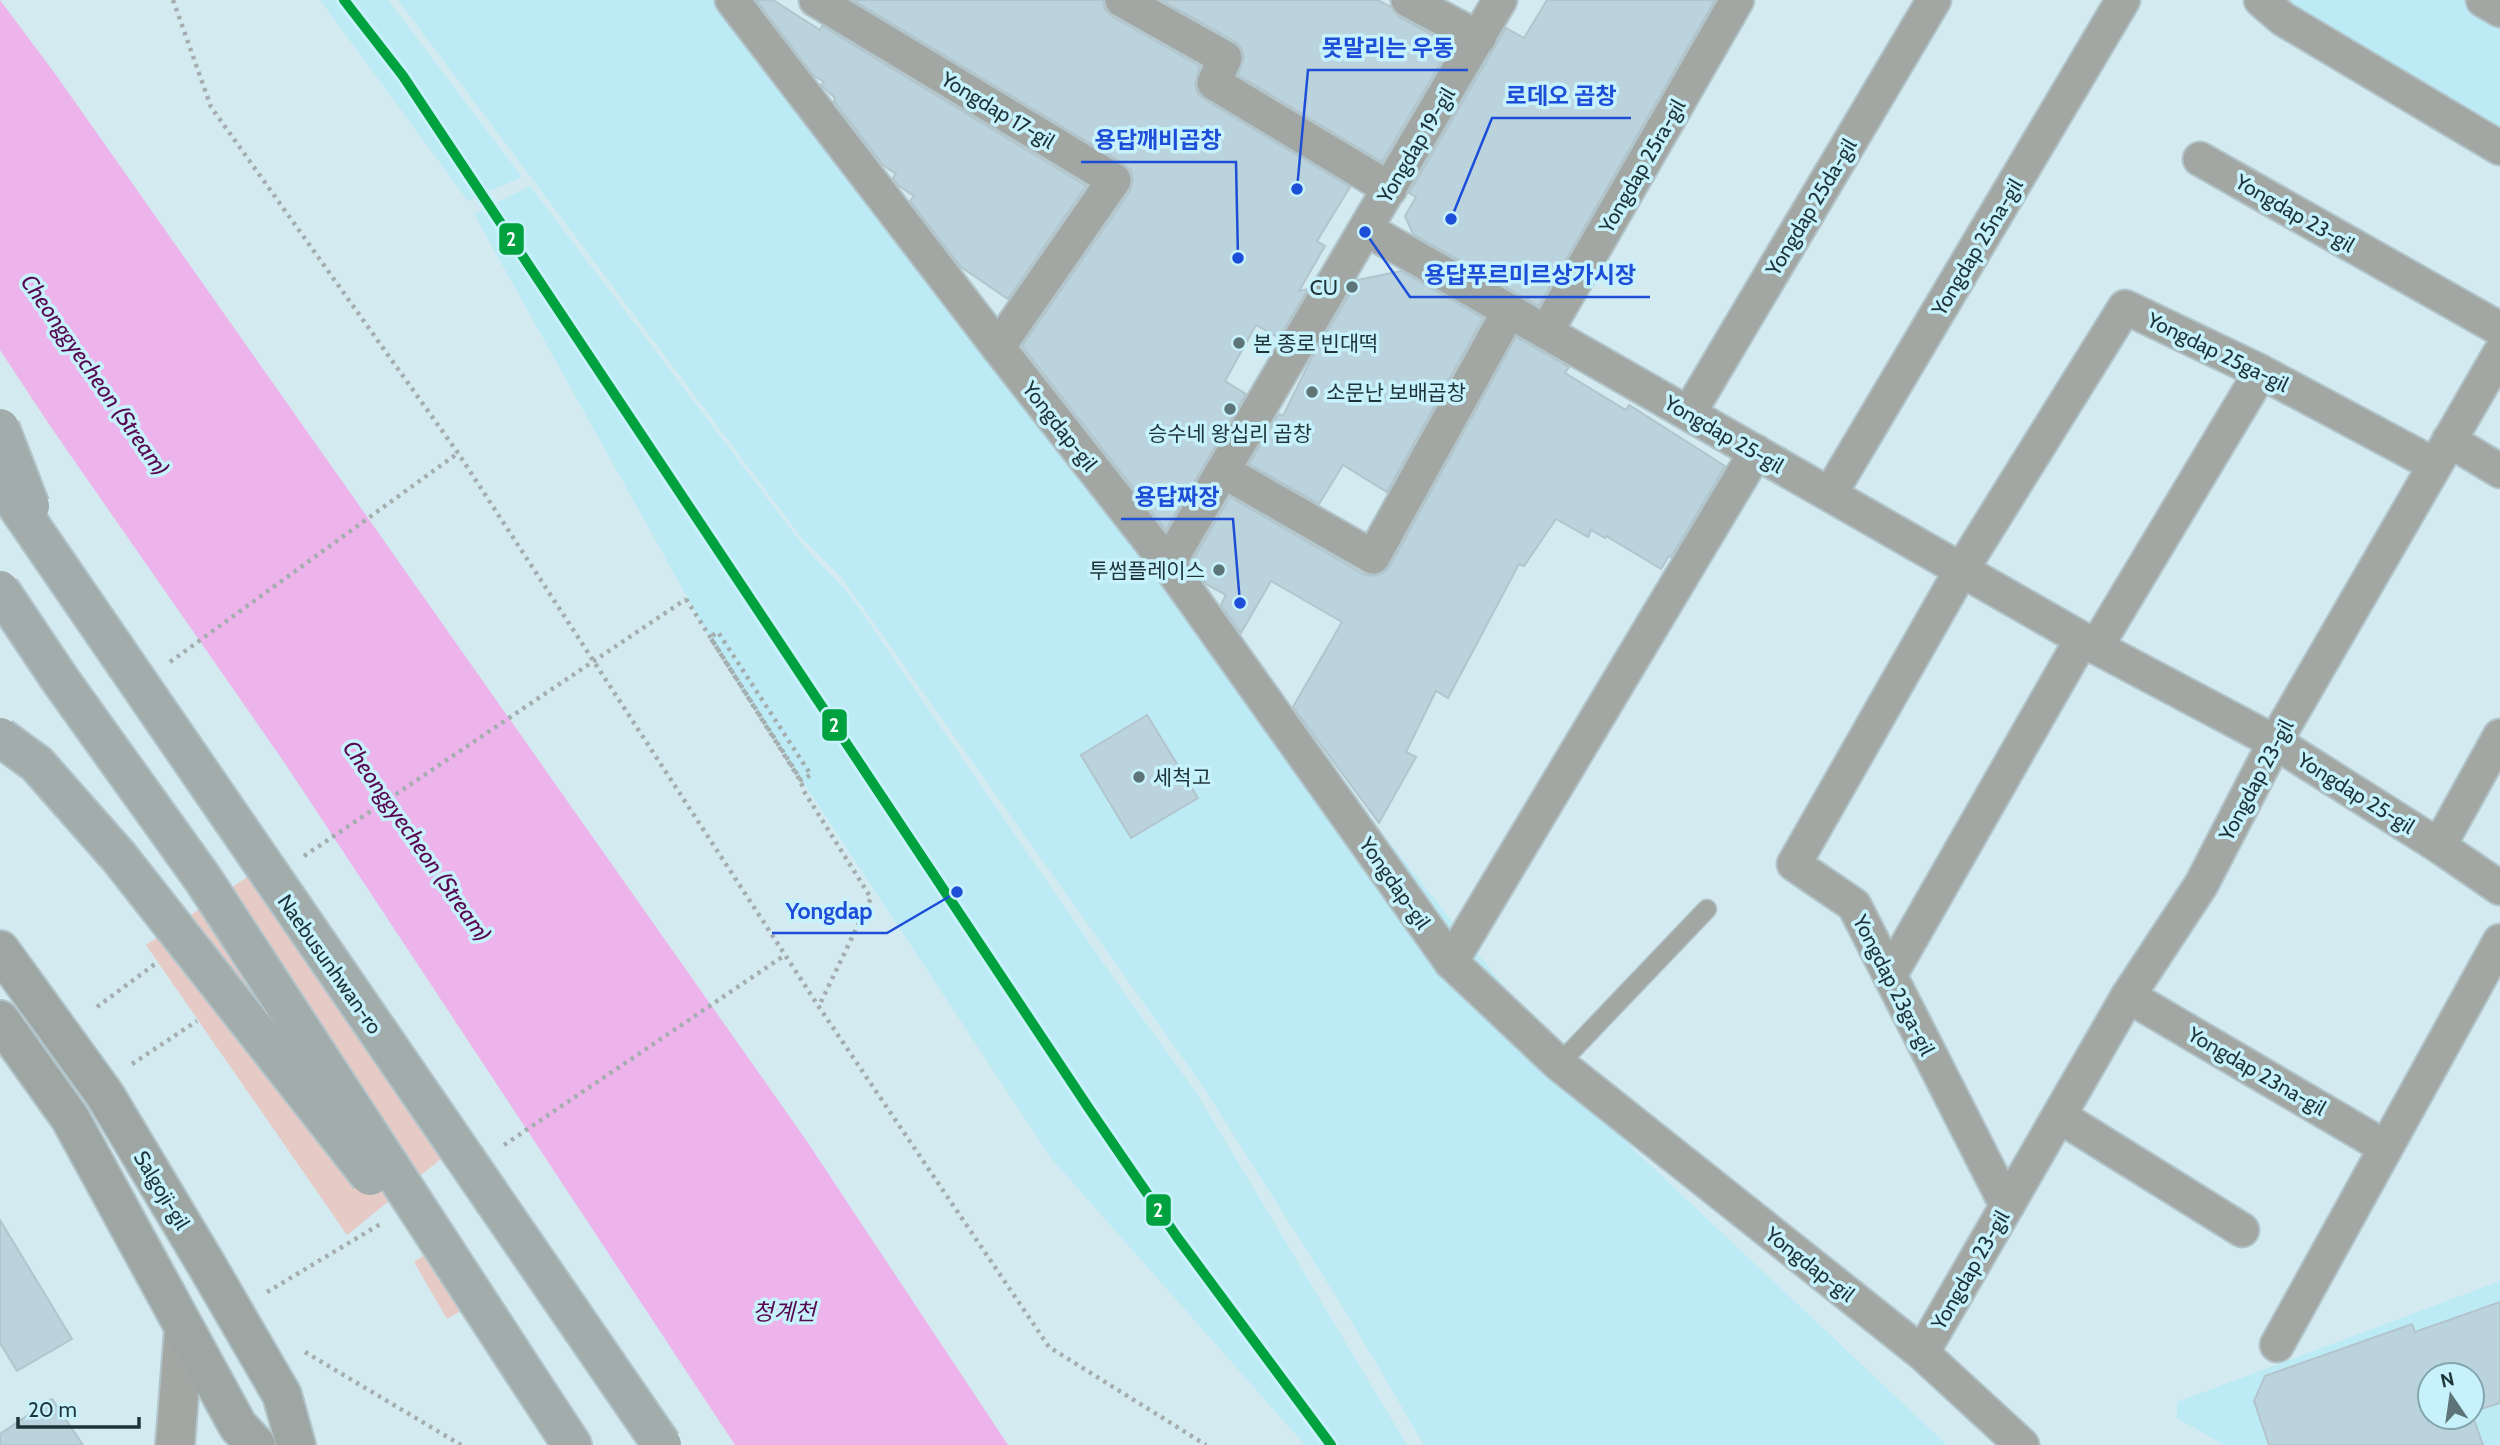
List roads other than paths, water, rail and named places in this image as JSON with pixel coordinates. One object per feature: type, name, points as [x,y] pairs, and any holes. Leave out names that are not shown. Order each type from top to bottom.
[{"type":"highway","points":[[0,428],[48,554]]},
{"type":"highway","name":"Naebusunhwan-ro","points":[[0,481],[662,1445]]},
{"type":"highway","points":[[0,590],[61,681],[203,879],[572,1445]]},
{"type":"highway","points":[[0,737],[37,764],[119,857],[524,1372]]},
{"type":"main road","name":"Salgoji-gil","points":[[0,950],[105,1095],[193,1241],[282,1395],[296,1445]]},
{"type":"main road","points":[[0,1020],[70,1118],[238,1426],[256,1445]]},
{"type":"street","name":"Yongdap-gil","points":[[732,0],[1168,564],[1451,962],[1559,1065],[1922,1353],[2022,1445]]},
{"type":"street","name":"Yongdap 17-gil","points":[[816,0],[1114,180],[998,347]]},
{"type":"street","points":[[1122,0],[1225,58],[1214,83],[1390,189]]},
{"type":"street","points":[[1408,0],[1479,38]]},
{"type":"street","name":"Yongdap 19-gil","points":[[1168,564],[1500,0]]},
{"type":"street","name":"Yongdap 25ra-gil","points":[[1546,332],[1737,0]]},
{"type":"street","name":"Yongdap 25da-gil","points":[[1689,413],[1934,0]]},
{"type":"street","name":"Yongdap 25na-gil","points":[[1830,494],[2123,0]]},
{"type":"street","points":[[2261,0],[2283,19],[2500,148]]},
{"type":"street","name":"Yongdap 23-gil","points":[[2200,159],[2500,330]]},
{"type":"street","name":"Yongdap 25-gil","points":[[1366,229],[2089,643],[2275,742],[2500,888]]},
{"type":"street","name":"Yongdap 25ga-gil","points":[[1962,569],[2125,307],[2261,372],[2442,453]]},
{"type":"street","points":[[1223,471],[1373,557],[1509,311]]},
{"type":"street","name":"Yongdap 23-gil","points":[[1922,1353],[2128,996],[2201,886],[2275,742],[2500,353]]},
{"type":"street","points":[[1890,975],[2089,643],[2261,372]]},
{"type":"street","points":[[1451,962],[1756,452]]},
{"type":"street","points":[[2442,453],[2500,471]]},
{"type":"street","name":"Yongdap 23ga-gil","points":[[1962,569],[1794,864],[1854,905],[2007,1206]]},
{"type":"street","points":[[2439,846],[2500,736]]},
{"type":"street","points":[[2277,1345],[2500,941]]},
{"type":"street","name":"Yongdap 23na-gil","points":[[2128,996],[2385,1147]]},
{"type":"street","points":[[2059,1116],[2242,1230]]},
{"type":"street","points":[[175,1445],[184,1330]]},
{"type":"lane","points":[[1559,1065],[1707,909]]},
{"type":"water","name":"청계천","points":[[0,0],[56,75],[806,1140],[1008,1445],[735,1445],[284,762],[0,354]]},
{"type":"place","name":"못말리는 우동","points":[[1297,189]]},
{"type":"place","name":"로데오 곱창","points":[[1451,219]]},
{"type":"place","name":"용답푸르미르상가시장","points":[[1365,232]]},
{"type":"place","name":"용답깨비곱창","points":[[1238,258]]},
{"type":"place","name":"CU","points":[[1352,287]]},
{"type":"place","name":"본 종로 빈대떡","points":[[1239,343]]},
{"type":"place","name":"소문난 보배곱창","points":[[1312,392]]},
{"type":"place","name":"승수네 왕십리 곱창","points":[[1230,409]]},
{"type":"place","name":"투썸플레이스","points":[[1219,570]]},
{"type":"place","name":"용답짜장","points":[[1240,603]]},
{"type":"place","name":"세척고","points":[[1139,777]]},
{"type":"place","name":"Yongdap","points":[[957,892]]},
{"type":"water label","name":"Cheonggyecheon (Stream)","points":[[95,375]]},
{"type":"water label","name":"Cheonggyecheon (Stream)","points":[[417,841]]}]
